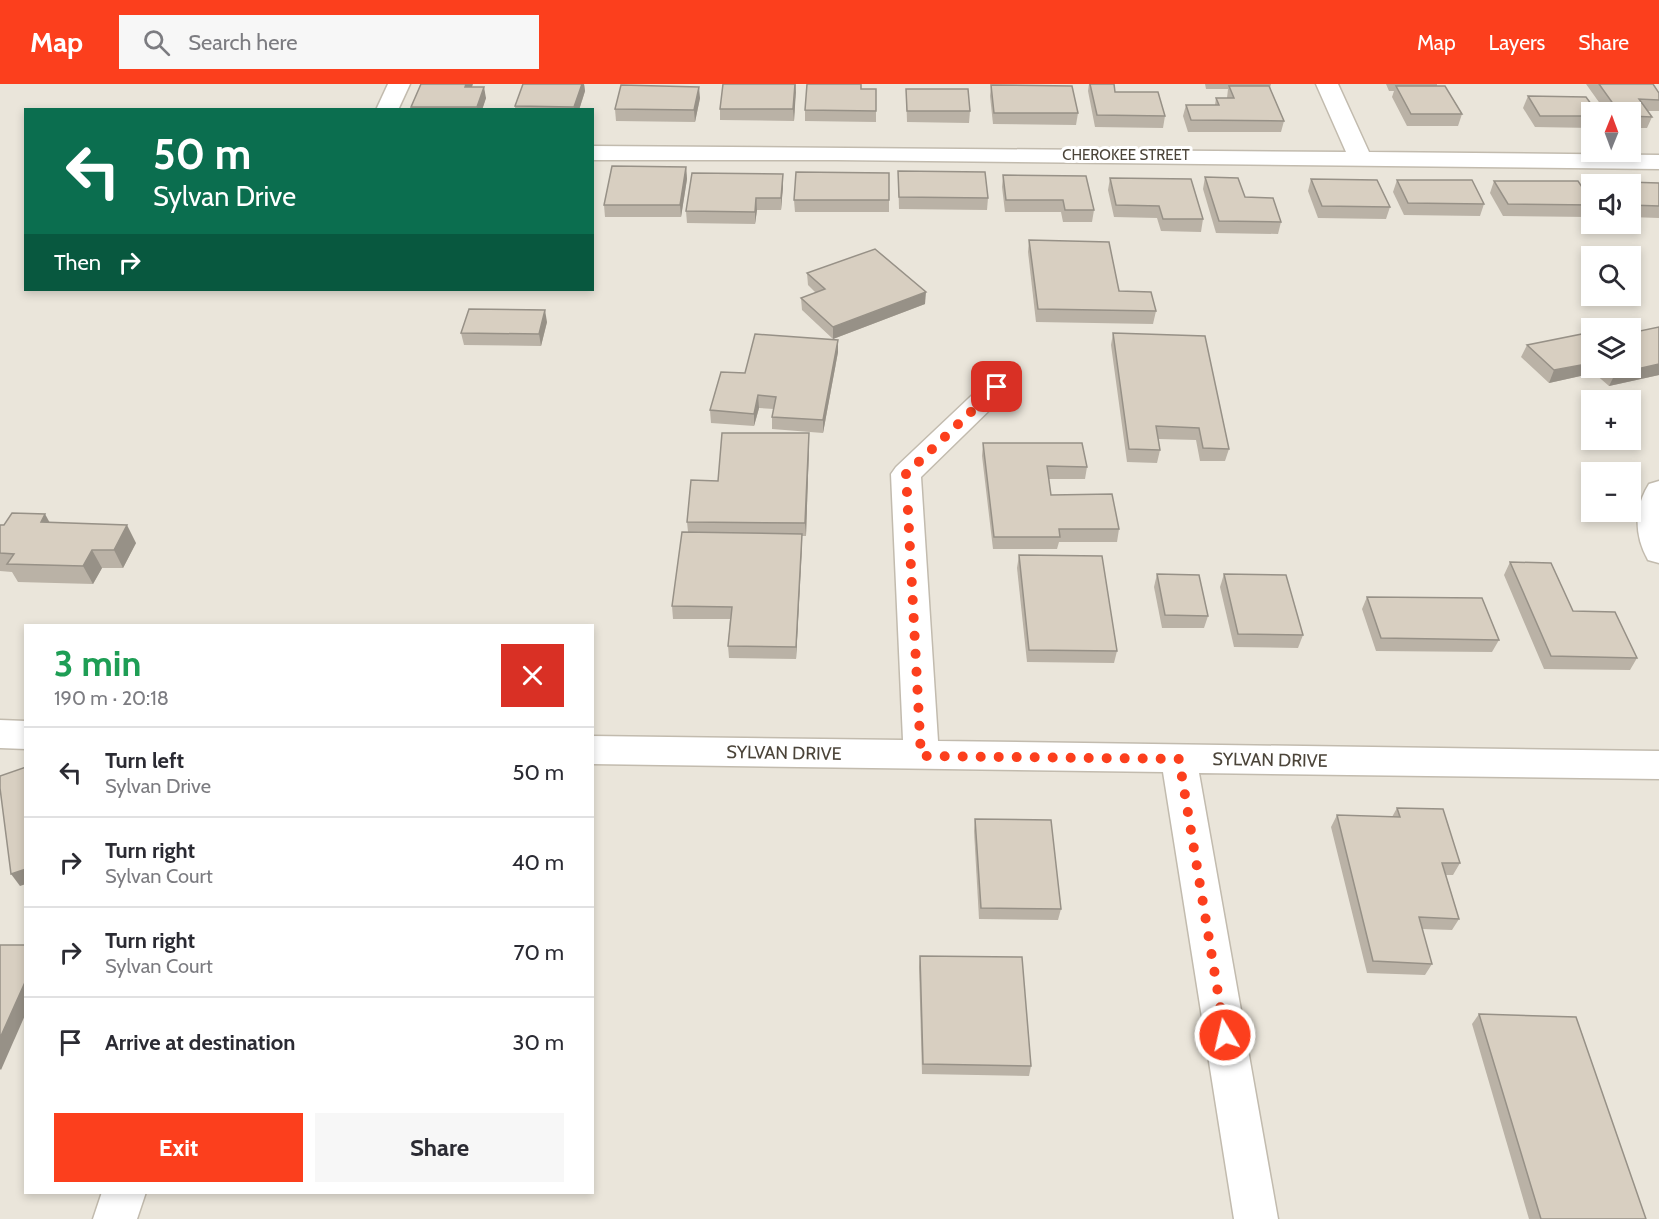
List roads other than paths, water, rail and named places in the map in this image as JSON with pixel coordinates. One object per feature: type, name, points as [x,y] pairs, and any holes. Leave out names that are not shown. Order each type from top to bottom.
[{"type":"street","points":[[388,108],[399,84]]},
{"type":"street","points":[[1328,84],[1360,157]]},
{"type":"street","name":"CHEROKEE STREET","points":[[594,153],[1360,157],[1659,162]]},
{"type":"street","points":[[921,756],[906,474],[997,387]]},
{"type":"street","points":[[1659,491],[1654,500],[1651,532],[1659,552]]},
{"type":"street","points":[[0,734],[24,735]]},
{"type":"street","name":"SYLVAN DRIVE","points":[[594,750],[1659,765]]},
{"type":"street","points":[[1179,759],[1256,1219]]},
{"type":"street","points":[[115,1219],[123,1194]]}]
